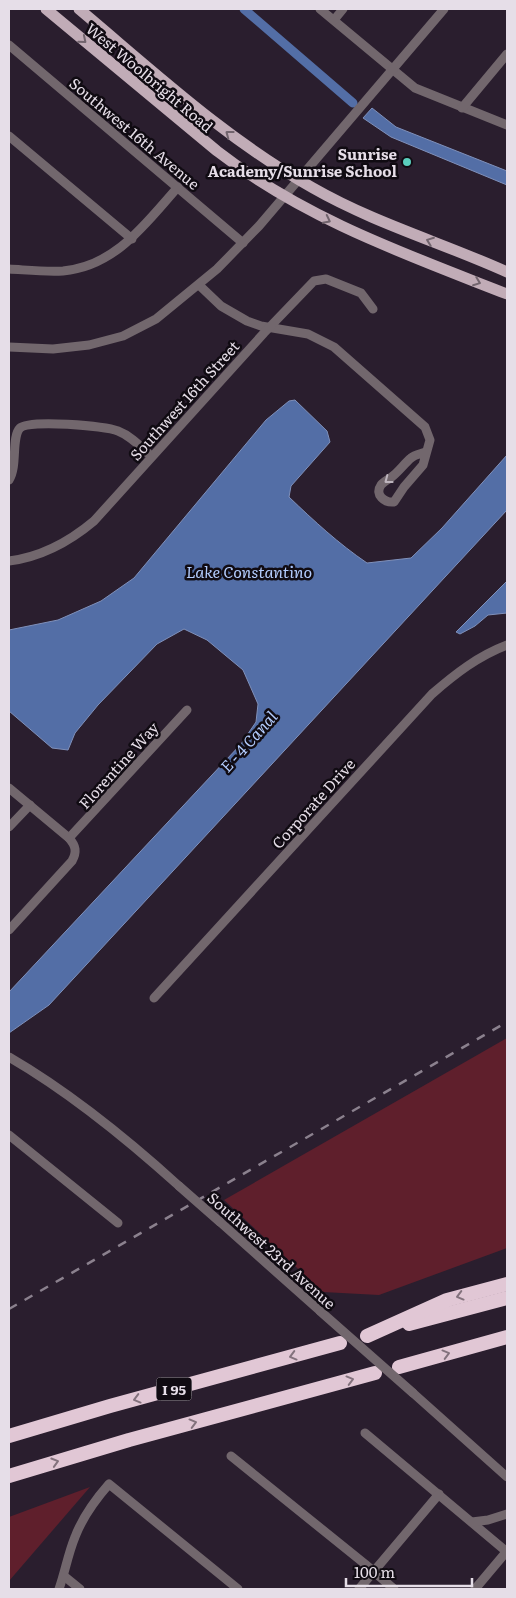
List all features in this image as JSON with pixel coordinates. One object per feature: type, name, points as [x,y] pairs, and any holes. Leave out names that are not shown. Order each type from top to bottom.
[{"type":"highway","points":[[507,1284],[446,1300],[366,1336],[507,1298]]},
{"type":"highway","points":[[399,1366],[507,1337]]},
{"type":"highway","name":"I 95","points":[[9,1436],[110,1406],[340,1343]]},
{"type":"highway","name":"I 95","points":[[9,1476],[129,1440],[375,1373]]},
{"type":"main road","name":"West Woolbright Road","points":[[46,9],[217,151],[284,197],[376,243],[507,294]]},
{"type":"main road","name":"West Woolbright Road","points":[[79,9],[218,125],[299,180],[350,207],[507,272]]},
{"type":"street","points":[[320,9],[421,92],[507,125]]},
{"type":"street","points":[[334,20],[343,9]]},
{"type":"street","points":[[9,347],[74,348],[117,338],[137,330],[156,319],[199,285],[243,243],[444,9]]},
{"type":"street","name":"Southwest 16th Avenue","points":[[9,45],[243,243]]},
{"type":"street","points":[[462,108],[507,54]]},
{"type":"street","points":[[9,136],[132,239]]},
{"type":"street","points":[[9,269],[49,271],[81,268],[106,258],[132,239],[178,187]]},
{"type":"street","name":"Southwest 16th Street","points":[[9,562],[47,551],[68,541],[94,521],[151,456],[309,285],[319,279],[326,279],[361,293],[373,309]]},
{"type":"street","points":[[199,285],[210,297],[247,321],[308,334],[322,340],[346,356],[426,427],[430,440],[423,465],[394,502],[382,500],[379,494],[379,487],[393,477],[412,456],[426,452]]},
{"type":"street","points":[[9,480],[14,470],[17,434],[20,428],[32,424],[108,428],[126,435],[151,456]]},
{"type":"street","name":"Corporate Drive","points":[[154,998],[432,694],[480,657],[507,645]]},
{"type":"street","name":"Florentine Way","points":[[70,838],[187,710]]},
{"type":"street","points":[[9,788],[70,838],[76,850],[72,861],[9,930]]},
{"type":"street","points":[[9,827],[30,805]]},
{"type":"street","name":"Southwest 23rd Avenue","points":[[9,1057],[94,1114],[179,1186],[507,1476]]},
{"type":"street","points":[[9,1135],[118,1223]]},
{"type":"street","points":[[365,1433],[507,1551],[475,1589]]},
{"type":"street","points":[[231,1456],[394,1589]]},
{"type":"street","points":[[59,1589],[75,1535],[94,1502],[109,1484],[238,1589]]},
{"type":"street","points":[[359,1589],[439,1494]]},
{"type":"street","points":[[472,1522],[488,1520],[507,1514]]},
{"type":"street","points":[[64,1576],[80,1589]]},
{"type":"shaded area","points":[[507,1038],[507,1248],[379,1295],[323,1292],[224,1200]]},
{"type":"shaded area","points":[[90,1487],[9,1581],[9,1517]]},
{"type":"water","points":[[372,108],[396,127],[507,171],[507,185],[391,137],[363,118]]},
{"type":"water","name":"Lake Constantino","points":[[295,400],[327,431],[330,442],[291,486],[289,497],[327,532],[367,563],[411,558],[442,528],[507,455],[507,510],[49,1005],[9,1033],[9,992],[241,744],[256,722],[258,704],[243,670],[207,640],[184,629],[157,644],[98,705],[75,733],[68,750],[52,748],[9,711],[9,630],[58,620],[101,601],[134,578],[266,420],[289,401]]},
{"type":"water","points":[[507,581],[507,613],[488,615],[475,626],[460,634],[456,632]]},
{"type":"waterway","points":[[244,9],[353,103]]},
{"type":"railway","points":[[9,1309],[507,1022]]},
{"type":"place","name":"Sunrise Academy/Sunrise School","points":[[407,162]]},
{"type":"water label","name":"E - 4 Canal","points":[[248,741]]}]
